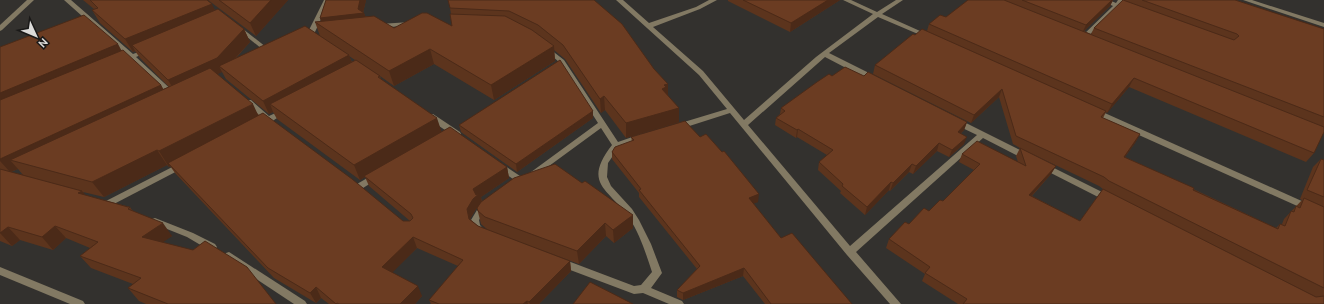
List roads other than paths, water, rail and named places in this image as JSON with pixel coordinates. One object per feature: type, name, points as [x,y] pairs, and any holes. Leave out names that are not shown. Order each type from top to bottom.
[{"type":"street","points":[[0,28],[31,0]]},
{"type":"street","points":[[67,0],[132,57],[175,98]]},
{"type":"street","points":[[306,36],[327,0]]},
{"type":"street","points":[[618,0],[701,73],[850,252],[896,304]]},
{"type":"street","points":[[648,26],[698,8],[714,0]]},
{"type":"street","points":[[846,0],[935,39]]},
{"type":"street","points":[[743,125],[825,54],[877,13],[900,0]]},
{"type":"street","points":[[1103,0],[1119,3],[1132,10]]},
{"type":"street","points":[[1246,0],[1324,26]]},
{"type":"street","points":[[1083,38],[1119,3]]},
{"type":"street","points":[[232,22],[270,53]]},
{"type":"street","points":[[375,26],[418,24]]},
{"type":"street","points":[[306,36],[324,33]]},
{"type":"street","points":[[1076,35],[1091,41]]},
{"type":"street","points":[[306,36],[322,43]]},
{"type":"street","points":[[538,43],[552,51],[616,145]]},
{"type":"street","points":[[111,66],[154,48]]},
{"type":"street","points":[[825,54],[879,82]]},
{"type":"street","points":[[240,96],[271,122]]},
{"type":"street","points":[[1086,108],[1324,215]]},
{"type":"street","points":[[254,127],[271,122],[288,109]]},
{"type":"street","points":[[420,110],[466,141]]},
{"type":"street","points":[[670,129],[731,110]]},
{"type":"street","points":[[948,117],[1117,203]]},
{"type":"street","points":[[491,159],[520,184],[602,124]]},
{"type":"street","points":[[850,252],[982,134]]},
{"type":"street","points":[[644,289],[657,273],[645,240],[631,215],[611,192],[603,179],[602,169],[604,160],[616,145],[647,136]]},
{"type":"street","points":[[124,209],[105,202],[192,159]]},
{"type":"street","points":[[360,186],[380,174]]},
{"type":"street","points":[[491,236],[484,233],[476,226],[475,220],[480,212],[492,204]]},
{"type":"street","points":[[146,218],[190,235],[216,249],[244,265],[302,304]]},
{"type":"street","points":[[548,258],[634,290],[644,289],[679,304]]},
{"type":"street","points":[[0,271],[80,304]]}]
